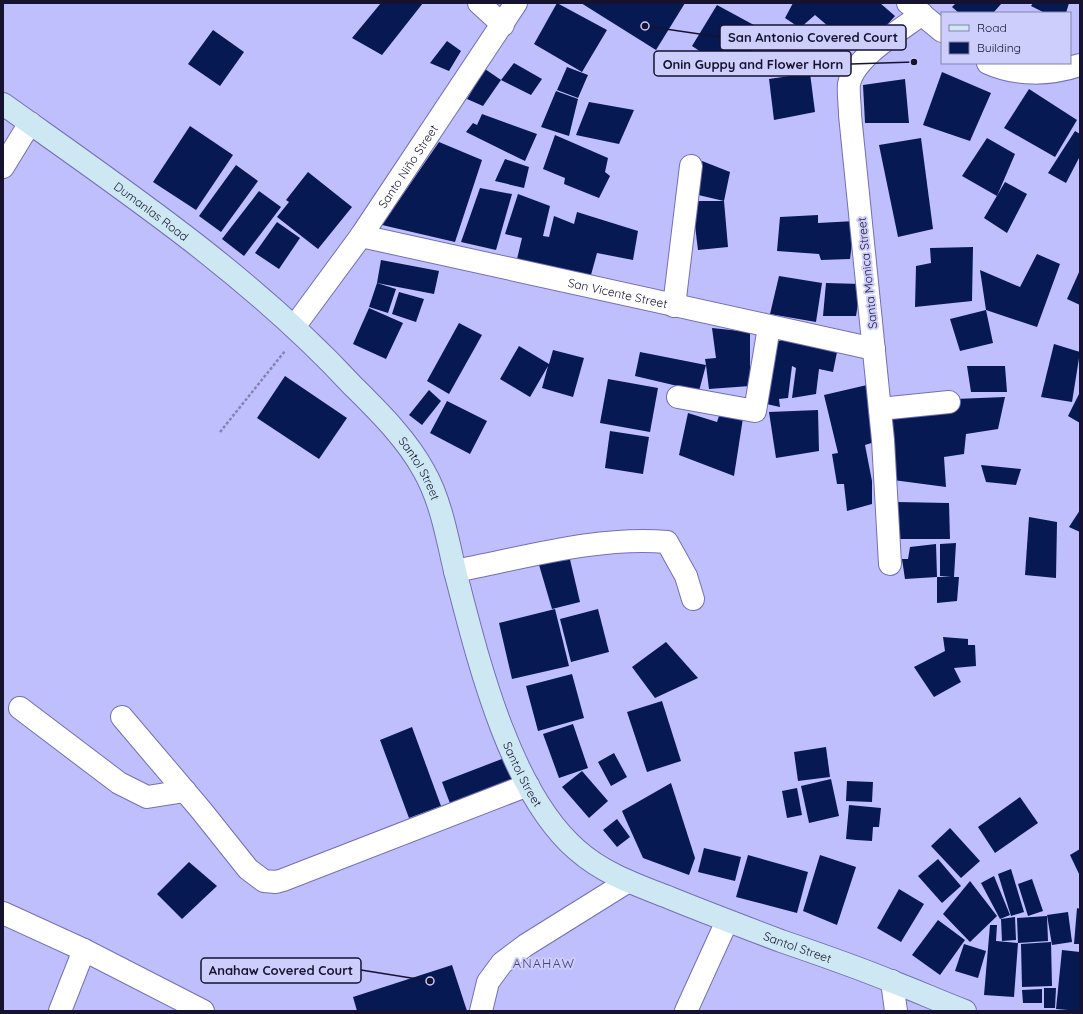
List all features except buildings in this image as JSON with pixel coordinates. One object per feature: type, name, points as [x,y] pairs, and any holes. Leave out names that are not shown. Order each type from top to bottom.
[{"type":"main road","name":"Dumanlas Road","points":[[3,104],[208,253],[297,329]]},
{"type":"main road","name":"Santol Street","points":[[297,329],[354,386],[412,452],[425,472],[437,499],[469,623],[508,742],[528,785],[559,831],[576,850],[601,868],[628,882],[727,921],[892,981],[965,1011]]},
{"type":"street","points":[[479,3],[503,25]]},
{"type":"street","name":"Santo Niño Street","points":[[297,329],[503,25],[516,3]]},
{"type":"street","points":[[915,9],[941,30]]},
{"type":"street","name":"Santa Monica Street","points":[[890,564],[880,409],[850,115],[849,83],[854,71],[863,60],[915,9]]},
{"type":"street","points":[[990,64],[1002,70],[1028,73],[1063,71],[1080,65]]},
{"type":"street","points":[[3,167],[30,123]]},
{"type":"street","points":[[674,306],[691,166]]},
{"type":"street","name":"San Vicente Street","points":[[361,236],[874,350]]},
{"type":"street","points":[[678,397],[755,410],[770,327]]},
{"type":"street","points":[[880,409],[949,402]]},
{"type":"street","points":[[455,571],[594,544],[642,540],[667,542],[686,576],[693,599]]},
{"type":"street","points":[[20,708],[119,783],[147,797],[185,791]]},
{"type":"street","points":[[122,717],[185,791],[248,869],[264,881],[276,882],[528,785]]},
{"type":"street","points":[[482,1011],[488,982],[502,963],[526,945],[628,882]]},
{"type":"street","points":[[3,913],[84,950],[203,1011]]},
{"type":"street","points":[[686,1011],[727,921]]},
{"type":"street","points":[[60,1011],[84,950]]},
{"type":"street","points":[[892,981],[896,1011]]},
{"type":"path","points":[[220,432],[297,329]]},
{"type":"place","name":"San Antonio Covered Court","points":[[645,26]]},
{"type":"place","name":"Onin Guppy and Flower Horn","points":[[914,62]]},
{"type":"place","name":"Anahaw Covered Court","points":[[430,981]]},
{"type":"district","name":"ANAHAW","points":[[544,963]]}]
